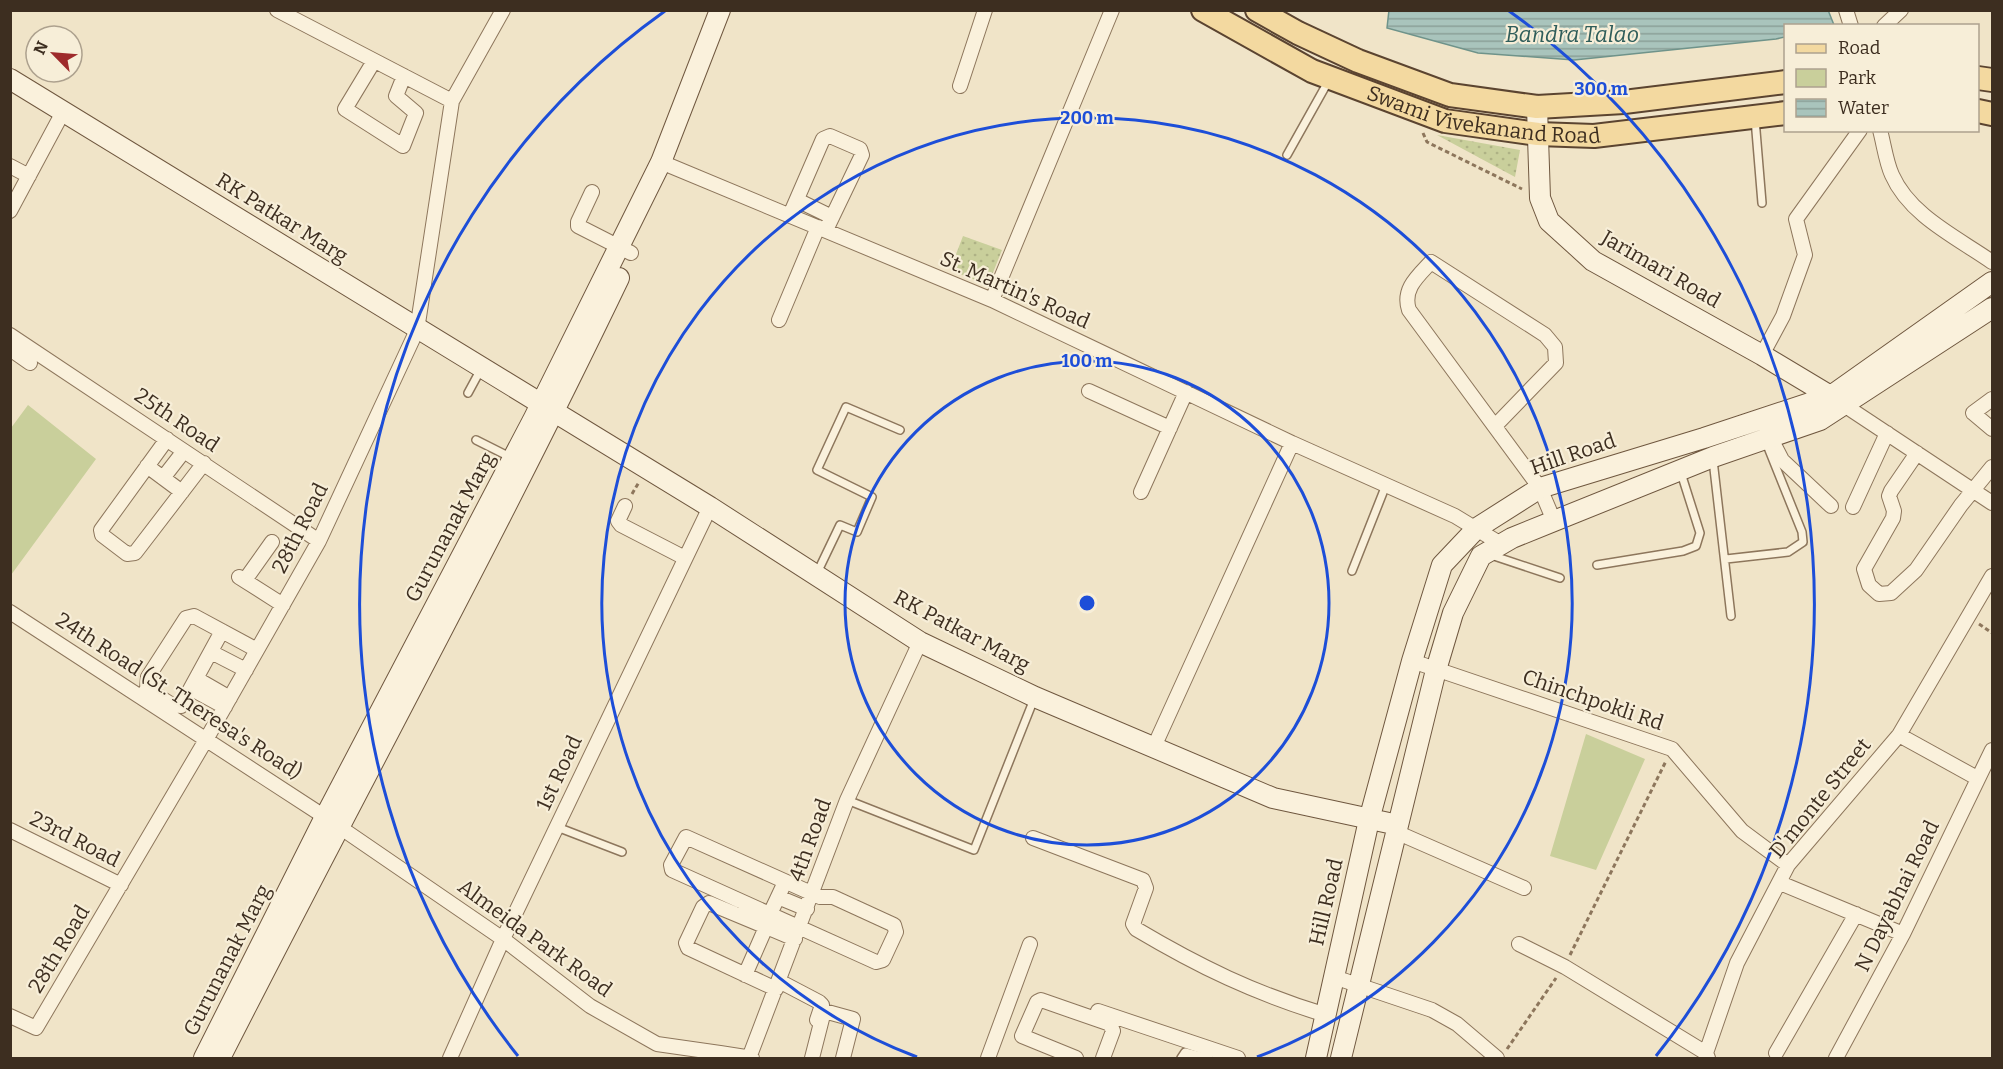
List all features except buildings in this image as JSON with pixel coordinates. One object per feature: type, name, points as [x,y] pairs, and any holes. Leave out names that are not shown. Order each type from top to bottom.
[{"type":"main road","name":"Gurunanak Marg","points":[[667,164],[720,10]]},
{"type":"main road","name":"Gurunanak Marg","points":[[204,1059],[520,462],[667,164],[733,10]]},
{"type":"main road","name":"Swami Vivekanand Road","points":[[1203,10],[1312,71],[1445,121],[1538,134],[1594,136],[1784,113]]},
{"type":"main road","name":"Swami Vivekanand Road","points":[[1257,10],[1298,33],[1358,61],[1450,95],[1537,107],[1624,102],[1784,82]]},
{"type":"main road","name":"RK Patkar Marg","points":[[10,79],[417,330],[710,507],[920,642],[1035,697],[1273,798],[1397,828]]},
{"type":"main road","name":"Jarimari Road","points":[[1537,107],[1540,198],[1549,221],[1593,261],[1762,355],[1838,401]]},
{"type":"main road","name":"Hill Road","points":[[1838,401],[1992,282]]},
{"type":"main road","name":"Hill Road","points":[[1493,549],[1554,521],[1713,458],[1838,401],[1992,308]]},
{"type":"main road","name":"Hill Road","points":[[1316,1059],[1369,820],[1412,661],[1442,565],[1477,528],[1540,488],[1766,432]]},
{"type":"main road","points":[[1341,1059],[1436,670],[1453,613],[1481,556],[1493,549]]},
{"type":"main road","name":"Gurunanak Marg","points":[[220,1059],[332,821]]},
{"type":"street","points":[[277,10],[452,101]]},
{"type":"street","name":"28th Road","points":[[10,1016],[36,1028],[207,738],[319,540],[417,330],[452,101],[503,10]]},
{"type":"street","points":[[960,86],[985,10]]},
{"type":"street","points":[[992,300],[1112,10]]},
{"type":"street","points":[[1886,24],[1902,10]]},
{"type":"street","points":[[374,61],[345,109],[403,146],[416,113],[396,96],[404,76]]},
{"type":"street","points":[[12,206],[63,112]]},
{"type":"street","points":[[1762,355],[1783,316],[1805,255],[1796,219],[1859,132]]},
{"type":"street","points":[[1881,132],[1891,173],[1899,189],[1922,214],[1992,262]]},
{"type":"street","points":[[778,321],[822,229],[832,217],[862,155],[860,149],[830,135],[823,139],[790,215]]},
{"type":"street","name":"St. Martin's Road","points":[[667,164],[992,300],[1477,528],[1493,549]]},
{"type":"street","points":[[10,166],[29,176]]},
{"type":"street","points":[[592,192],[580,216],[578,226],[625,250]]},
{"type":"street","points":[[797,200],[832,217]]},
{"type":"street","points":[[1495,426],[1556,363],[1555,347],[1545,335],[1431,262],[1410,286],[1406,299],[1409,310],[1540,488],[1554,521]]},
{"type":"street","name":"25th Road","points":[[10,335],[22,354],[167,439],[319,540]]},
{"type":"street","points":[[1089,391],[1170,428]]},
{"type":"street","points":[[1141,492],[1186,392]]},
{"type":"street","points":[[1992,399],[1976,408],[1973,413],[1992,429]]},
{"type":"street","points":[[1838,401],[1992,503]]},
{"type":"street","points":[[1766,432],[1782,460],[1831,506]]},
{"type":"street","points":[[1853,507],[1887,433]]},
{"type":"street","points":[[167,439],[101,530],[102,535],[119,548],[130,555],[135,553],[204,463]]},
{"type":"street","points":[[1153,749],[1292,443]]},
{"type":"street","points":[[164,478],[184,451]]},
{"type":"street","points":[[1917,453],[1891,491],[1889,496],[1894,511],[1893,518],[1864,569],[1869,585],[1874,591],[1891,593],[1916,570],[1972,491],[1992,467]]},
{"type":"street","points":[[147,466],[182,492]]},
{"type":"street","points":[[210,485],[218,473]]},
{"type":"street","points":[[625,506],[618,521],[621,525],[685,558]]},
{"type":"street","name":"1st Road","points":[[450,1059],[503,939],[710,507]]},
{"type":"street","points":[[272,542],[242,579],[283,605]]},
{"type":"street","name":"D'monte Street","points":[[1707,1056],[1737,963],[1788,865],[1899,735],[1992,576]]},
{"type":"street","name":"24th Road (St. Theresa's Road)","points":[[10,612],[145,693],[207,738],[332,821]]},
{"type":"street","points":[[220,635],[184,703],[178,707],[145,693],[148,677],[186,618],[194,616],[220,635],[255,653]]},
{"type":"street","name":"4th Road","points":[[750,1058],[777,985],[801,932],[807,909],[817,896],[847,800],[920,642]]},
{"type":"street","points":[[209,655],[244,674]]},
{"type":"street","name":"Chinchpokli Rd","points":[[1412,661],[1672,749],[1742,831],[1788,865]]},
{"type":"street","points":[[194,684],[227,702]]},
{"type":"street","points":[[1899,735],[1977,778]]},
{"type":"street","name":"N Dayabhai Road","points":[[1836,1059],[1903,934],[1992,750]]},
{"type":"street","name":"Almeida Park Road","points":[[332,821],[503,939],[590,1006],[657,1044],[717,1056],[750,1058]]},
{"type":"street","points":[[1397,828],[1524,888]]},
{"type":"street","name":"23rd Road","points":[[10,830],[121,885]]},
{"type":"street","points":[[768,920],[672,870],[671,865],[686,837],[817,896],[833,897],[894,925],[896,932],[883,960],[879,963],[768,920],[706,903],[686,943],[688,948],[745,975],[777,985],[822,1005],[804,1059]]},
{"type":"street","points":[[1033,838],[1143,880],[1146,888],[1133,924],[1136,929],[1197,965],[1238,985],[1326,1015]]},
{"type":"street","points":[[745,975],[785,882]]},
{"type":"street","points":[[1780,882],[1903,934]]},
{"type":"street","points":[[801,932],[817,896]]},
{"type":"street","points":[[778,897],[807,909]]},
{"type":"street","points":[[1776,1053],[1856,914]]},
{"type":"street","points":[[988,1059],[1030,944]]},
{"type":"street","points":[[1519,944],[1564,967],[1707,1056]]},
{"type":"street","points":[[1334,977],[1432,1010],[1502,1054]]},
{"type":"street","points":[[1077,1059],[1024,1038],[1024,1028],[1034,1005],[1041,1000],[1110,1024],[1113,1031],[1103,1059]]},
{"type":"street","points":[[1071,1001],[1238,1059]]},
{"type":"street","points":[[813,1059],[823,1012],[826,1011],[853,1019],[843,1059]]},
{"type":"street","points":[[1002,1020],[1024,1028]]},
{"type":"lane","points":[[1287,155],[1330,78]]},
{"type":"lane","points":[[1755,117],[1762,203]]},
{"type":"lane","points":[[468,393],[481,369]]},
{"type":"lane","points":[[816,575],[840,525],[857,532],[872,497],[817,470],[846,407],[900,430]]},
{"type":"lane","points":[[1726,559],[1788,552],[1803,542],[1802,532],[1766,432]]},
{"type":"lane","points":[[476,440],[520,462]]},
{"type":"lane","points":[[1713,458],[1731,616]]},
{"type":"lane","points":[[1597,565],[1683,551],[1696,546],[1700,533],[1680,471]]},
{"type":"lane","points":[[1352,572],[1386,485]]},
{"type":"lane","points":[[1493,549],[1560,578]]},
{"type":"lane","points":[[847,800],[974,850],[1035,697]]},
{"type":"lane","points":[[557,827],[622,852]]},
{"type":"lane","points":[[1181,1059],[1185,1052],[1190,1052],[1209,1059]]},
{"type":"path","points":[[1412,109],[1427,142],[1540,198]]},
{"type":"path","points":[[625,506],[646,468]]},
{"type":"path","points":[[1502,1054],[1564,967],[1672,749]]},
{"type":"green space","points":[[1437,135],[1520,150],[1515,177]]},
{"type":"green space","points":[[963,236],[1002,250],[988,285],[950,270]]},
{"type":"green space","points":[[28,405],[96,459],[11,575],[11,428]]},
{"type":"green space","points":[[1586,734],[1645,759],[1596,870],[1550,856]]},
{"type":"water","name":"Bandra Talao","points":[[1389,10],[1828,10],[1834,24],[1784,24],[1784,37],[1776,39],[1574,60],[1478,53],[1387,28]]}]
